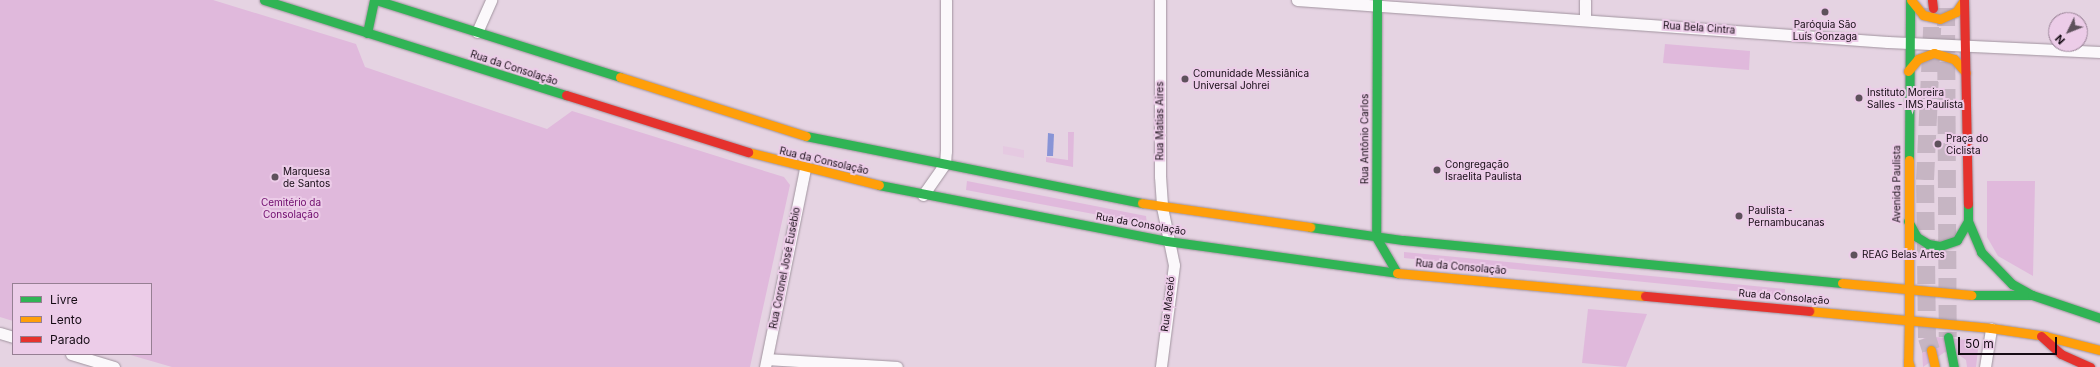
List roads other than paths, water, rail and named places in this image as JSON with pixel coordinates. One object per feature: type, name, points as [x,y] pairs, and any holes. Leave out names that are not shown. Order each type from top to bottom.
[{"type":"main road","name":"Rua da Consolação","points":[[264,0],[805,169],[923,195],[1167,241],[1397,273],[1991,328],[2041,335],[2100,350]]},
{"type":"main road","name":"Rua da Consolação","points":[[375,0],[768,126],[805,136],[1162,207],[1376,237],[1909,288],[1968,295],[2032,295],[2100,318]]},
{"type":"main road","points":[[367,33],[375,0]]},
{"type":"main road","points":[[1910,0],[1923,15],[1940,19],[1956,12],[1964,0]]},
{"type":"main road","name":"Avenida Paulista","points":[[1909,365],[1908,43],[1910,0]]},
{"type":"main road","points":[[1908,221],[1917,237],[1928,244],[1940,246],[1957,240],[1966,228],[1968,221],[1964,0]]},
{"type":"main road","name":"Rua Antônio Carlos","points":[[1376,237],[1377,3]]},
{"type":"main road","points":[[1908,71],[1918,59],[1939,54],[1954,59],[1966,73]]},
{"type":"main road","points":[[1968,221],[1981,252],[1995,270],[2012,284],[2032,295]]},
{"type":"main road","points":[[1376,237],[1397,273]]},
{"type":"main road","points":[[2041,335],[2061,354],[2090,367]]},
{"type":"main road","points":[[1948,337],[1954,367]]},
{"type":"main road","points":[[1931,350],[1935,367]]},
{"type":"street","points":[[477,32],[491,0]]},
{"type":"street","points":[[923,195],[945,164],[947,135],[946,0]]},
{"type":"street","name":"Rua Matias Aires","points":[[1160,0],[1162,207],[1167,241]]},
{"type":"street","name":"Rua Bela Cintra","points":[[1297,0],[1377,3],[1585,20],[1908,43],[2100,52]]},
{"type":"street","points":[[1585,0],[1585,20]]},
{"type":"street","name":"Rua Coronel José Eusébio","points":[[766,363],[805,169]]},
{"type":"street","name":"Rua Maceió","points":[[1160,367],[1174,264],[1167,241]]},
{"type":"street","points":[[1985,367],[1991,328]]},
{"type":"street","points":[[0,333],[12,337]]},
{"type":"street","points":[[74,355],[114,367]]},
{"type":"street","points":[[766,363],[891,367]]},
{"type":"water","points":[[1048,133],[1054,134],[1053,156],[1047,156]]},
{"type":"tunnel","points":[[1931,350],[1927,338],[1925,180],[1933,8]]},
{"type":"tunnel","points":[[1946,8],[1948,337]]},
{"type":"place","name":"Paróquia São Luís Gonzaga","points":[[1825,12]]},
{"type":"place","name":"Comunidade Messiânica Universal Johrei","points":[[1185,79]]},
{"type":"place","name":"Instituto Moreira Salles - IMS Paulista","points":[[1859,98]]},
{"type":"place","name":"Praça do Ciclista","points":[[1938,144]]},
{"type":"place","name":"Congregação Israelita Paulista","points":[[1437,170]]},
{"type":"place","name":"Marquesa de Santos","points":[[275,177]]},
{"type":"place","name":"Paulista - Pernambucanas","points":[[1739,216]]},
{"type":"place","name":"REAG Belas Artes","points":[[1854,255]]},
{"type":"park label","name":"Cemitério da Consolação","points":[[291,208]]}]
